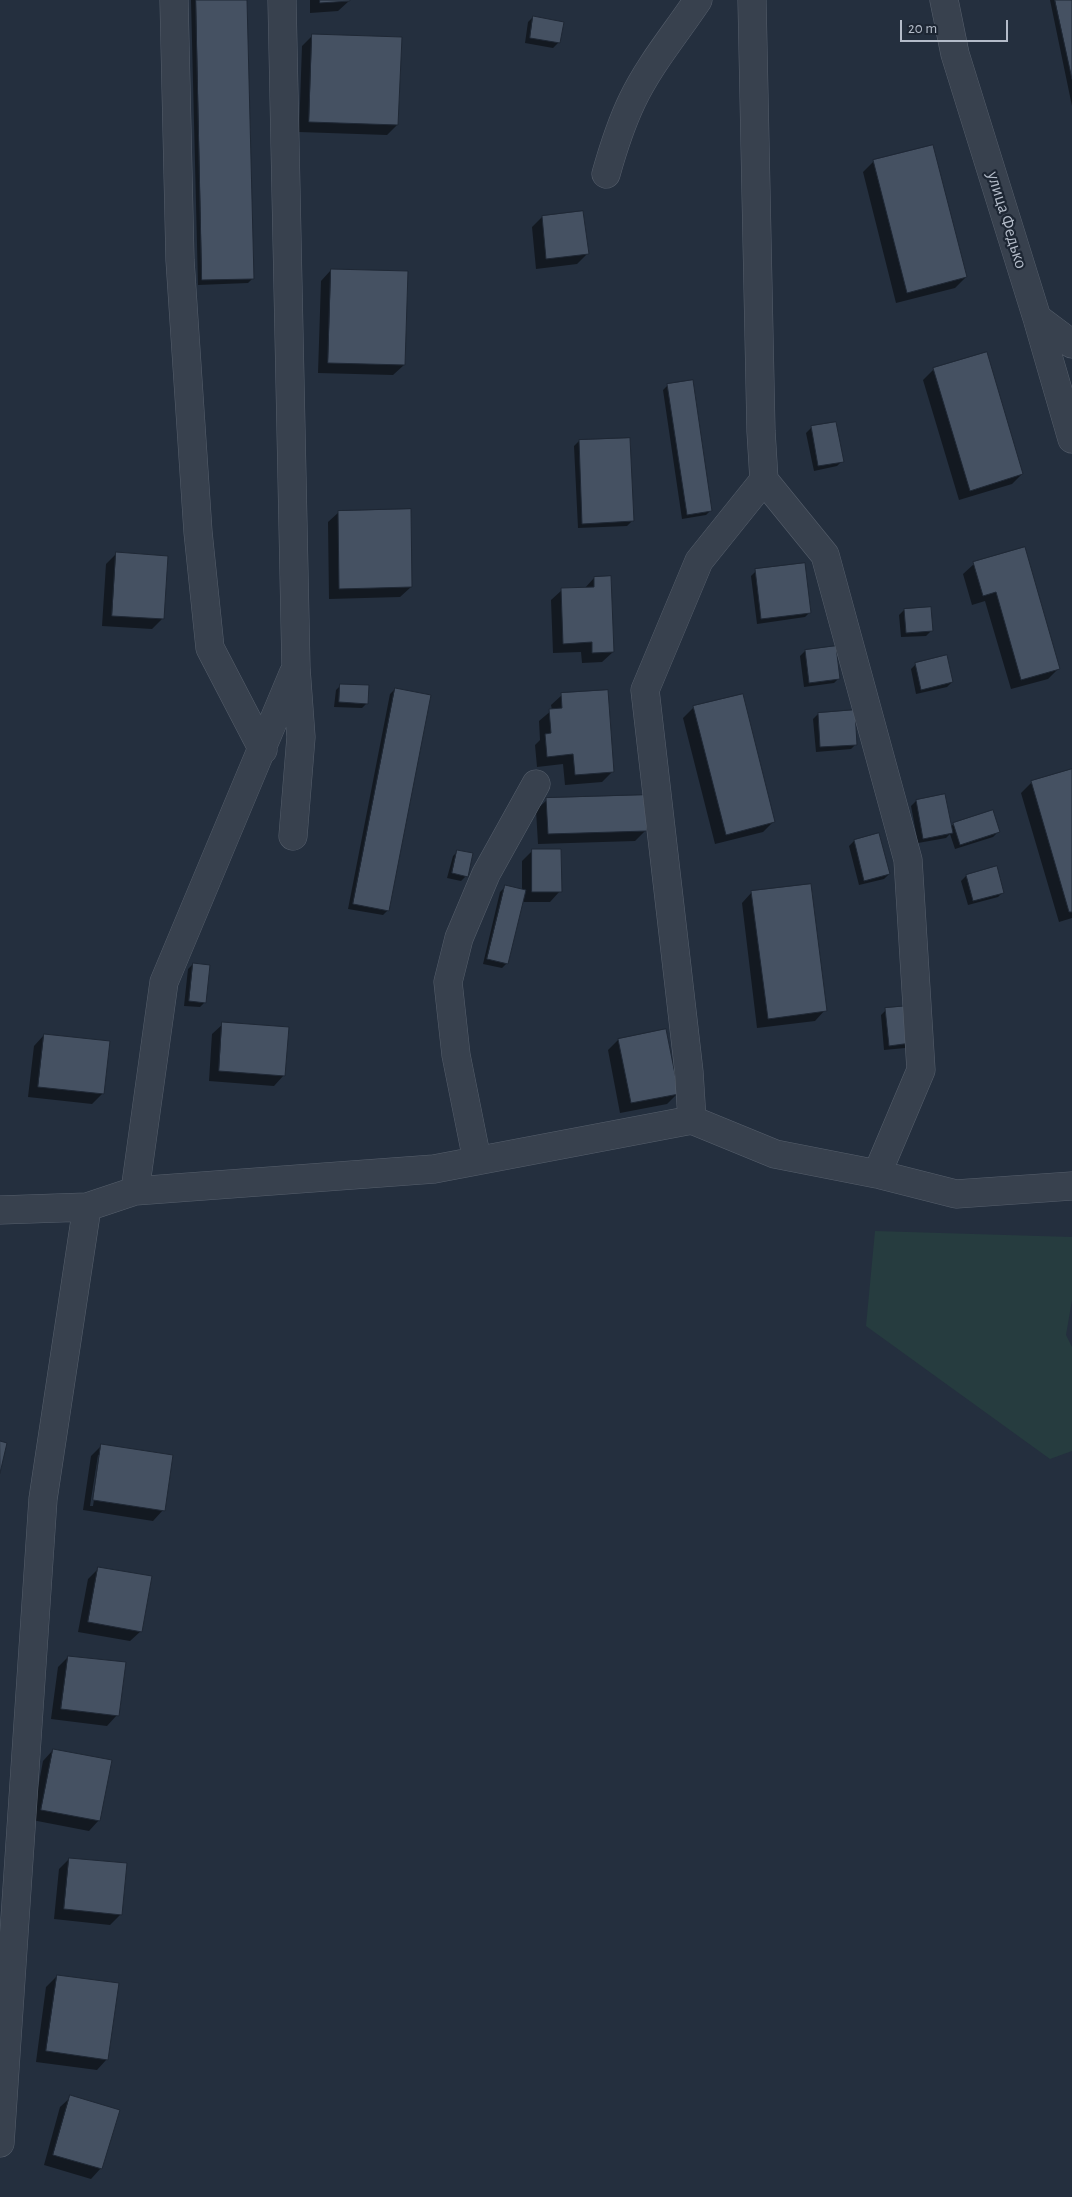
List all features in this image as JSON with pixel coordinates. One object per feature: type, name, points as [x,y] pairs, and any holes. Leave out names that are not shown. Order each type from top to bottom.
[{"type":"street","points":[[174,0],[180,260],[198,532],[210,648],[263,750]]},
{"type":"street","points":[[282,0],[296,668],[301,736],[293,836]]},
{"type":"street","points":[[606,174],[616,138],[632,99],[654,62],[698,0]]},
{"type":"street","points":[[752,0],[760,401],[764,480],[825,555],[908,860],[921,1070],[877,1174]]},
{"type":"street","name":"улица Федько","points":[[944,0],[955,54],[1072,438]]},
{"type":"street","points":[[1037,318],[1072,344]]},
{"type":"street","points":[[692,1120],[690,1072],[645,690],[699,562],[764,480]]},
{"type":"street","points":[[135,1192],[164,982],[296,668]]},
{"type":"street","points":[[477,1160],[456,1055],[448,982],[459,938],[486,874],[536,784]]},
{"type":"street","points":[[0,1210],[87,1207],[135,1192],[434,1169],[692,1120],[775,1154],[877,1174],[956,1194],[1066,1182]]},
{"type":"street","points":[[0,2143],[43,1499],[87,1207]]},
{"type":"green space","points":[[875,1231],[1072,1237],[1072,1300],[1066,1335],[1072,1347],[1072,1451],[1050,1459],[866,1326]]},
{"type":"building","points":[[196,0],[247,0],[254,279],[202,280]]},
{"type":"building","points":[[320,0],[350,0],[350,1],[320,3]]},
{"type":"building","points":[[1055,0],[1072,0],[1072,79]]},
{"type":"building","points":[[533,16],[564,22],[560,43],[530,38]]},
{"type":"building","points":[[312,34],[402,37],[398,125],[309,122]]},
{"type":"building","points":[[933,145],[967,277],[907,293],[873,160]]},
{"type":"building","points":[[583,211],[589,254],[546,259],[542,216]]},
{"type":"building","points":[[331,269],[408,271],[405,365],[328,363]]},
{"type":"building","points":[[987,352],[1023,474],[970,491],[933,368]]},
{"type":"building","points":[[693,380],[712,511],[687,515],[667,384]]},
{"type":"building","points":[[836,422],[844,462],[818,466],[811,426]]},
{"type":"building","points":[[630,438],[634,521],[582,524],[579,440]]},
{"type":"building","points":[[411,509],[412,587],[339,589],[338,511]]},
{"type":"building","points":[[1025,547],[1060,669],[1021,680],[996,592],[983,596],[973,562]]},
{"type":"building","points":[[116,552],[168,556],[164,619],[112,616]]},
{"type":"building","points":[[805,563],[811,613],[761,619],[755,569]]},
{"type":"building","points":[[611,576],[614,652],[592,653],[592,642],[563,644],[561,588],[594,587],[594,577]]},
{"type":"building","points":[[931,607],[933,631],[906,633],[904,609]]},
{"type":"building","points":[[836,646],[840,679],[809,683],[805,650]]},
{"type":"building","points":[[947,655],[953,682],[921,690],[915,663]]},
{"type":"building","points":[[340,684],[369,685],[368,704],[339,702]]},
{"type":"building","points":[[395,688],[431,695],[389,911],[353,904]]},
{"type":"building","points":[[608,690],[614,772],[575,775],[573,754],[547,757],[545,734],[551,733],[549,709],[562,708],[561,693]]},
{"type":"building","points":[[743,694],[775,822],[726,835],[693,706]]},
{"type":"building","points":[[855,710],[857,745],[820,747],[818,713]]},
{"type":"building","points":[[1072,769],[1072,912],[1069,912],[1031,781]]},
{"type":"building","points":[[945,794],[953,833],[923,839],[916,800]]},
{"type":"building","points":[[646,795],[647,831],[548,834],[546,798]]},
{"type":"building","points":[[993,810],[1000,832],[960,845],[953,823]]},
{"type":"building","points":[[879,833],[890,874],[864,881],[854,840]]},
{"type":"building","points":[[532,849],[561,849],[562,892],[532,892]]},
{"type":"building","points":[[457,850],[473,853],[468,877],[452,873]]},
{"type":"building","points":[[997,866],[1004,893],[973,901],[966,875]]},
{"type":"building","points":[[811,884],[827,1011],[768,1019],[751,891]]},
{"type":"building","points":[[505,885],[526,890],[508,964],[487,959]]},
{"type":"building","points":[[193,963],[210,965],[206,1003],[189,1001]]},
{"type":"building","points":[[908,1006],[911,1043],[889,1046],[885,1008]]},
{"type":"building","points":[[222,1022],[289,1027],[285,1076],[219,1071]]},
{"type":"building","points":[[666,1029],[679,1094],[631,1103],[618,1039]]},
{"type":"building","points":[[44,1034],[110,1041],[104,1094],[38,1087]]},
{"type":"building","points":[[0,1441],[7,1443],[0,1473]]},
{"type":"building","points":[[101,1444],[173,1455],[165,1511],[93,1500]]},
{"type":"building","points":[[98,1567],[152,1576],[142,1632],[88,1622]]},
{"type":"building","points":[[68,1656],[126,1662],[119,1716],[61,1709]]},
{"type":"building","points":[[53,1749],[112,1760],[100,1821],[41,1810]]},
{"type":"building","points":[[69,1858],[127,1863],[122,1915],[64,1909]]},
{"type":"building","points":[[57,1975],[119,1983],[108,2060],[46,2051]]},
{"type":"building","points":[[70,2095],[120,2110],[102,2169],[53,2155]]}]
